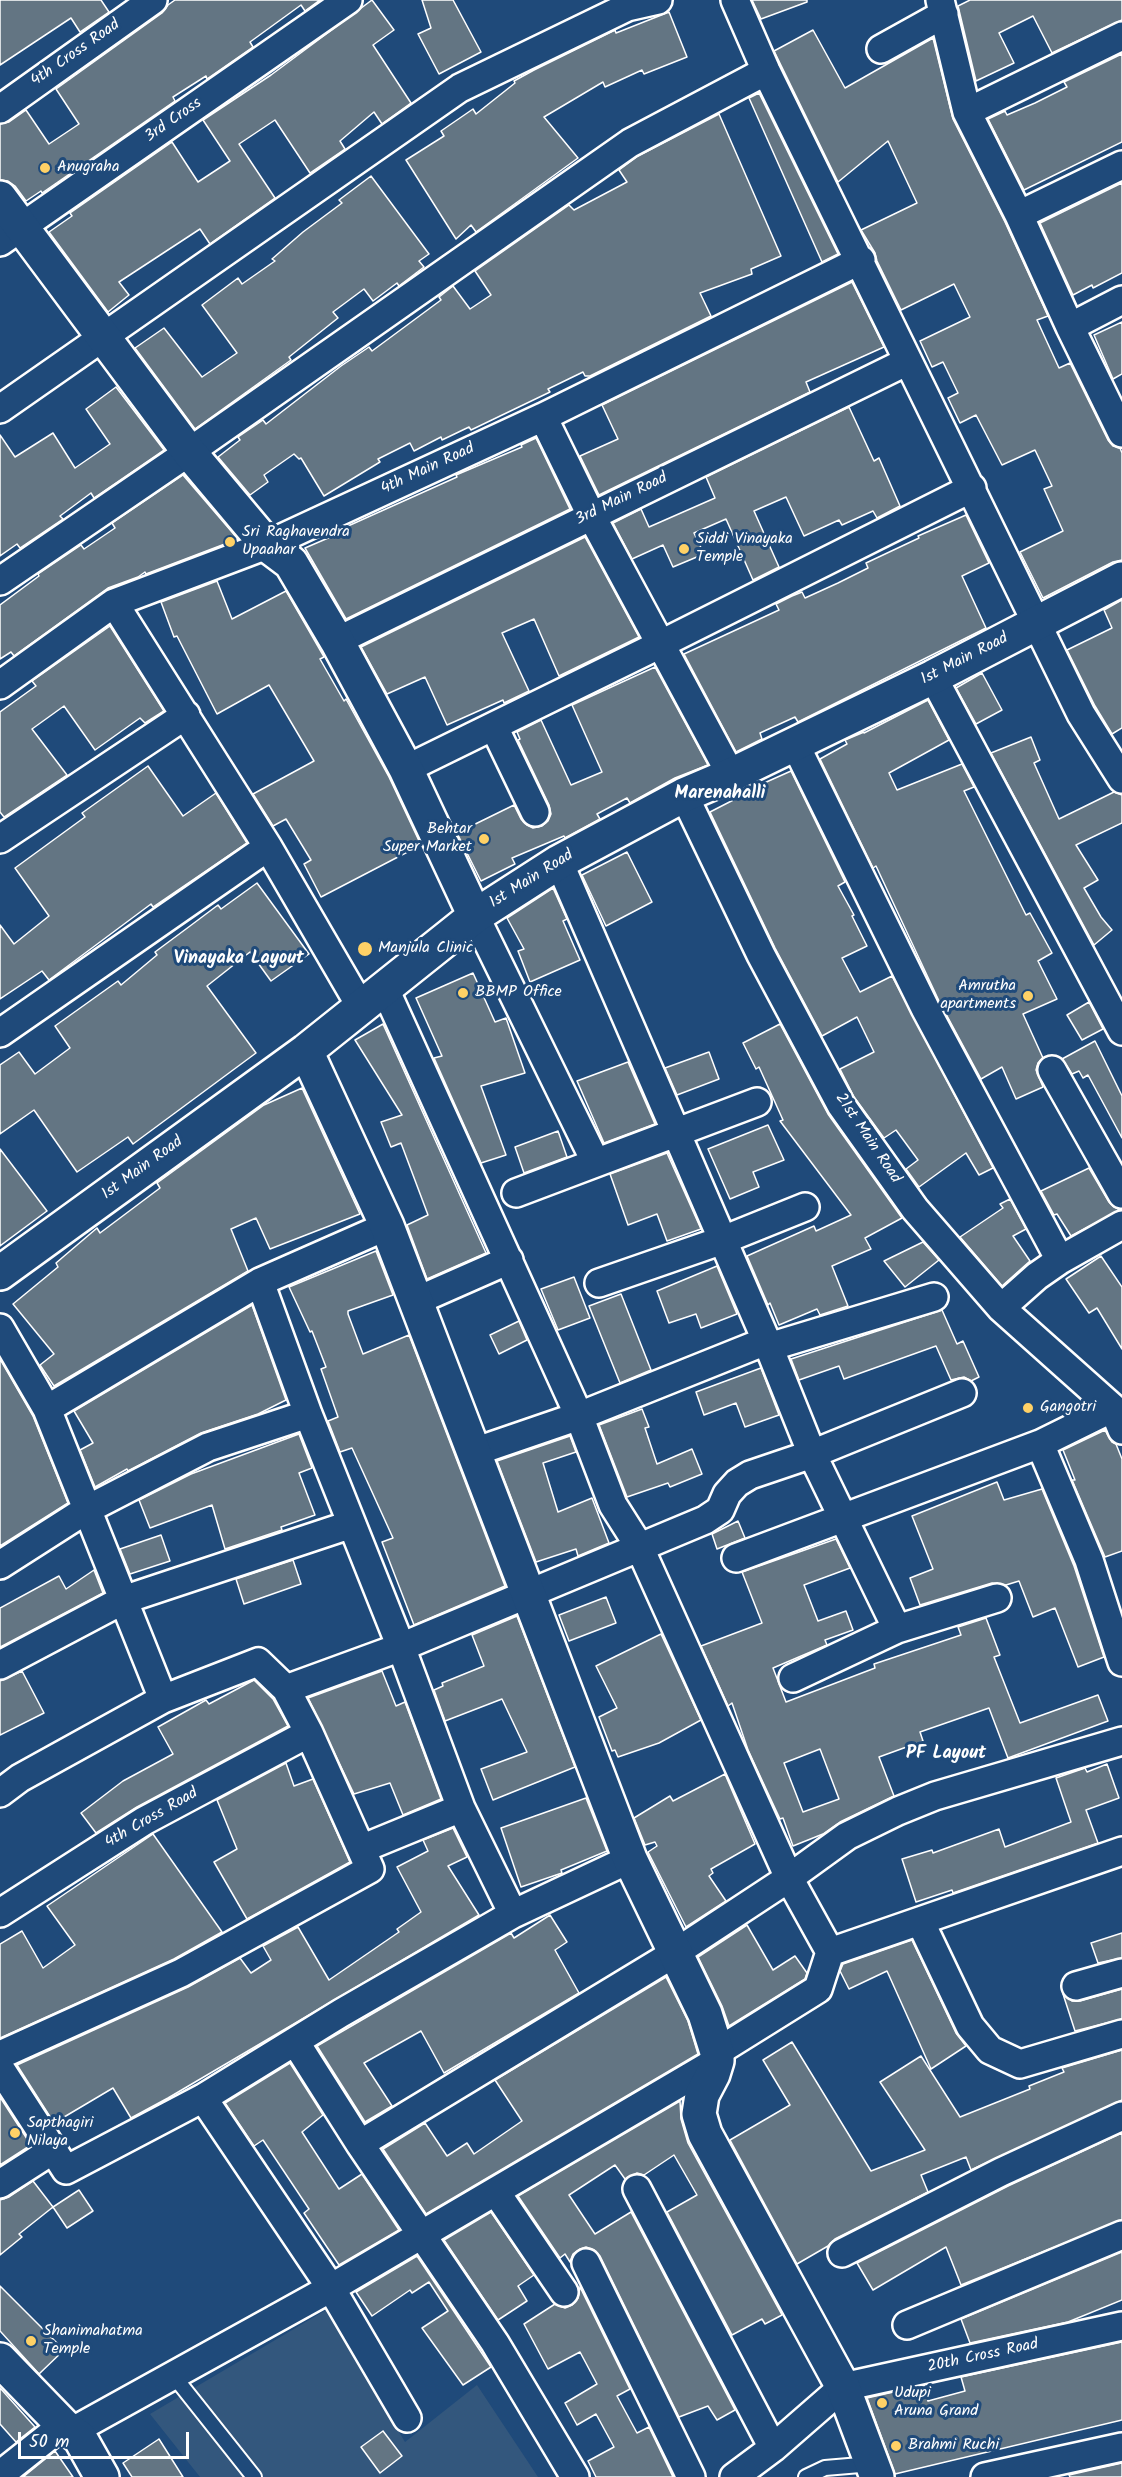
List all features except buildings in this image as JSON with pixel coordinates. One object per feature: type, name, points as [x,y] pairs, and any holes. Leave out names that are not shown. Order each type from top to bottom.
[{"type":"street","name":"4th Cross Road","points":[[0,109],[153,0]]},
{"type":"street","name":"3rd Cross","points":[[11,235],[348,0]]},
{"type":"street","points":[[0,409],[104,339],[460,88],[626,4],[658,0]]},
{"type":"street","points":[[735,0],[766,71],[861,260],[1081,714],[1122,778]]},
{"type":"street","points":[[881,49],[942,7],[967,112],[1019,214],[1070,327],[1122,432]]},
{"type":"street","points":[[967,112],[1122,36]]},
{"type":"street","points":[[0,581],[189,452],[630,143],[766,71]]},
{"type":"street","points":[[1019,214],[1122,165]]},
{"type":"street","points":[[0,198],[11,235],[104,339],[189,452],[267,545],[291,564],[337,641],[406,769],[596,1163]]},
{"type":"street","name":"4th Main Road","points":[[0,685],[114,603],[267,545],[543,417],[861,260]]},
{"type":"street","points":[[1070,327],[1122,300]]},
{"type":"street","name":"3rd Main Road","points":[[337,641],[591,514],[908,361]]},
{"type":"street","points":[[543,417],[591,514],[731,776]]},
{"type":"street","points":[[406,769],[972,488]]},
{"type":"street","name":"1st Main Road","points":[[0,1273],[306,1051],[475,916],[559,862],[684,795],[731,776],[933,677],[1122,579]]},
{"type":"street","points":[[0,2475],[67,2428],[173,2375],[331,2288],[496,2192],[717,2057],[818,1989],[830,1952],[789,1878],[639,1546],[613,1505],[579,1416],[509,1260],[373,998],[268,847],[114,603]]},
{"type":"street","points":[[933,677],[1122,1031]]},
{"type":"street","points":[[0,839],[186,715]]},
{"type":"street","points":[[494,726],[535,812]]},
{"type":"street","points":[[795,744],[925,1008],[1060,1260]]},
{"type":"street","name":"21st Main Road","points":[[684,795],[761,955],[841,1105],[915,1209],[1001,1308],[1119,1423]]},
{"type":"street","points":[[0,1033],[268,847]]},
{"type":"street","points":[[559,862],[723,1240],[812,1454],[897,1629]]},
{"type":"street","points":[[306,1051],[387,1227],[630,1859],[705,2014],[717,2057],[713,2074],[702,2095],[699,2114],[705,2134],[843,2387],[874,2470]]},
{"type":"street","points":[[1052,1070],[1122,1194]]},
{"type":"street","points":[[516,1193],[758,1102]]},
{"type":"street","points":[[599,1283],[723,1240],[805,1207]]},
{"type":"street","points":[[1001,1308],[1037,1276],[1060,1260],[1122,1225]]},
{"type":"street","points":[[47,1409],[260,1282],[387,1227]]},
{"type":"street","points":[[416,1301],[509,1260]]},
{"type":"street","points":[[260,1282],[308,1414],[401,1647],[461,1808],[513,1914]]},
{"type":"street","points":[[474,1452],[579,1416],[767,1344],[934,1297]]},
{"type":"street","points":[[0,1329],[47,1409],[163,1699]]},
{"type":"street","points":[[286,1689],[401,1647],[705,1520],[720,1510],[727,1494],[737,1483],[750,1475],[812,1454],[962,1393]]},
{"type":"street","points":[[0,1565],[86,1510],[208,1447],[308,1414]]},
{"type":"street","points":[[736,1558],[1040,1444],[1119,1423]]},
{"type":"street","points":[[1040,1444],[1089,1560],[1122,1662]]},
{"type":"street","points":[[0,1665],[123,1600],[352,1524]]},
{"type":"street","points":[[793,1678],[897,1629],[998,1598]]},
{"type":"street","points":[[0,1793],[20,1778],[163,1699],[258,1662],[286,1689],[309,1732],[370,1869],[181,1973],[0,2055]]},
{"type":"street","name":"4th Cross Road","points":[[0,1913],[144,1821],[309,1732]]},
{"type":"street","points":[[360,2144],[675,1953],[789,1878],[847,1836],[898,1811],[935,1797],[1122,1741]]},
{"type":"street","points":[[361,1849],[461,1808]]},
{"type":"street","points":[[830,1952],[1122,1851]]},
{"type":"street","points":[[0,2068],[66,2170],[203,2098],[296,2043],[341,2013],[513,1914],[630,1859]]},
{"type":"street","points":[[920,1921],[970,2025],[990,2050],[1020,2064],[1122,2034]]},
{"type":"street","points":[[1076,1986],[1122,1973]]},
{"type":"street","points":[[296,2043],[360,2144],[495,2343],[575,2477]]},
{"type":"street","points":[[203,2098],[331,2288],[407,2418]]},
{"type":"street","points":[[842,2253],[1001,2172],[1122,2116]]},
{"type":"street","points":[[0,2184],[53,2150]]},
{"type":"street","points":[[637,2189],[773,2448]]},
{"type":"street","points":[[496,2192],[564,2292]]},
{"type":"street","points":[[907,2325],[1122,2235]]},
{"type":"street","points":[[586,2263],[691,2477]]},
{"type":"street","name":"20th Cross Road","points":[[843,2387],[1122,2326]]},
{"type":"street","points":[[0,2360],[80,2439],[102,2477]]},
{"type":"street","points":[[734,2477],[773,2448],[843,2387]]},
{"type":"street","points":[[986,2477],[1122,2447]]},
{"type":"lane","points":[[173,2375],[254,2477]]},
{"type":"lane","points":[[806,2477],[825,2468],[874,2470]]},
{"type":"shaded area","points":[[326,2310],[405,2442],[477,2385],[538,2477],[200,2477],[150,2414]]},
{"type":"place","name":"Anugraha","points":[[45,168]]},
{"type":"place","name":"Sri Raghavendra Upaahar","points":[[230,542]]},
{"type":"place","name":"Siddi Vinayaka Temple","points":[[684,549]]},
{"type":"place","name":"Behtar Super Market","points":[[484,839]]},
{"type":"place","name":"Manjula Clinic","points":[[365,949]]},
{"type":"place","name":"BBMP Office","points":[[463,993]]},
{"type":"place","name":"Amrutha apartments","points":[[1028,996]]},
{"type":"place","name":"Gangotri","points":[[1028,1408]]},
{"type":"place","name":"Sapthagiri Nilaya","points":[[15,2133]]},
{"type":"place","name":"Shanimahatma Temple","points":[[31,2341]]},
{"type":"place","name":"Udupi Aruna Grand","points":[[882,2403]]},
{"type":"place","name":"Brahmi Ruchi","points":[[896,2446]]},
{"type":"district","name":"Marenahalli","points":[[720,795]]},
{"type":"district","name":"Vinayaka Layout","points":[[239,960]]},
{"type":"district","name":"PF Layout","points":[[946,1755]]}]
